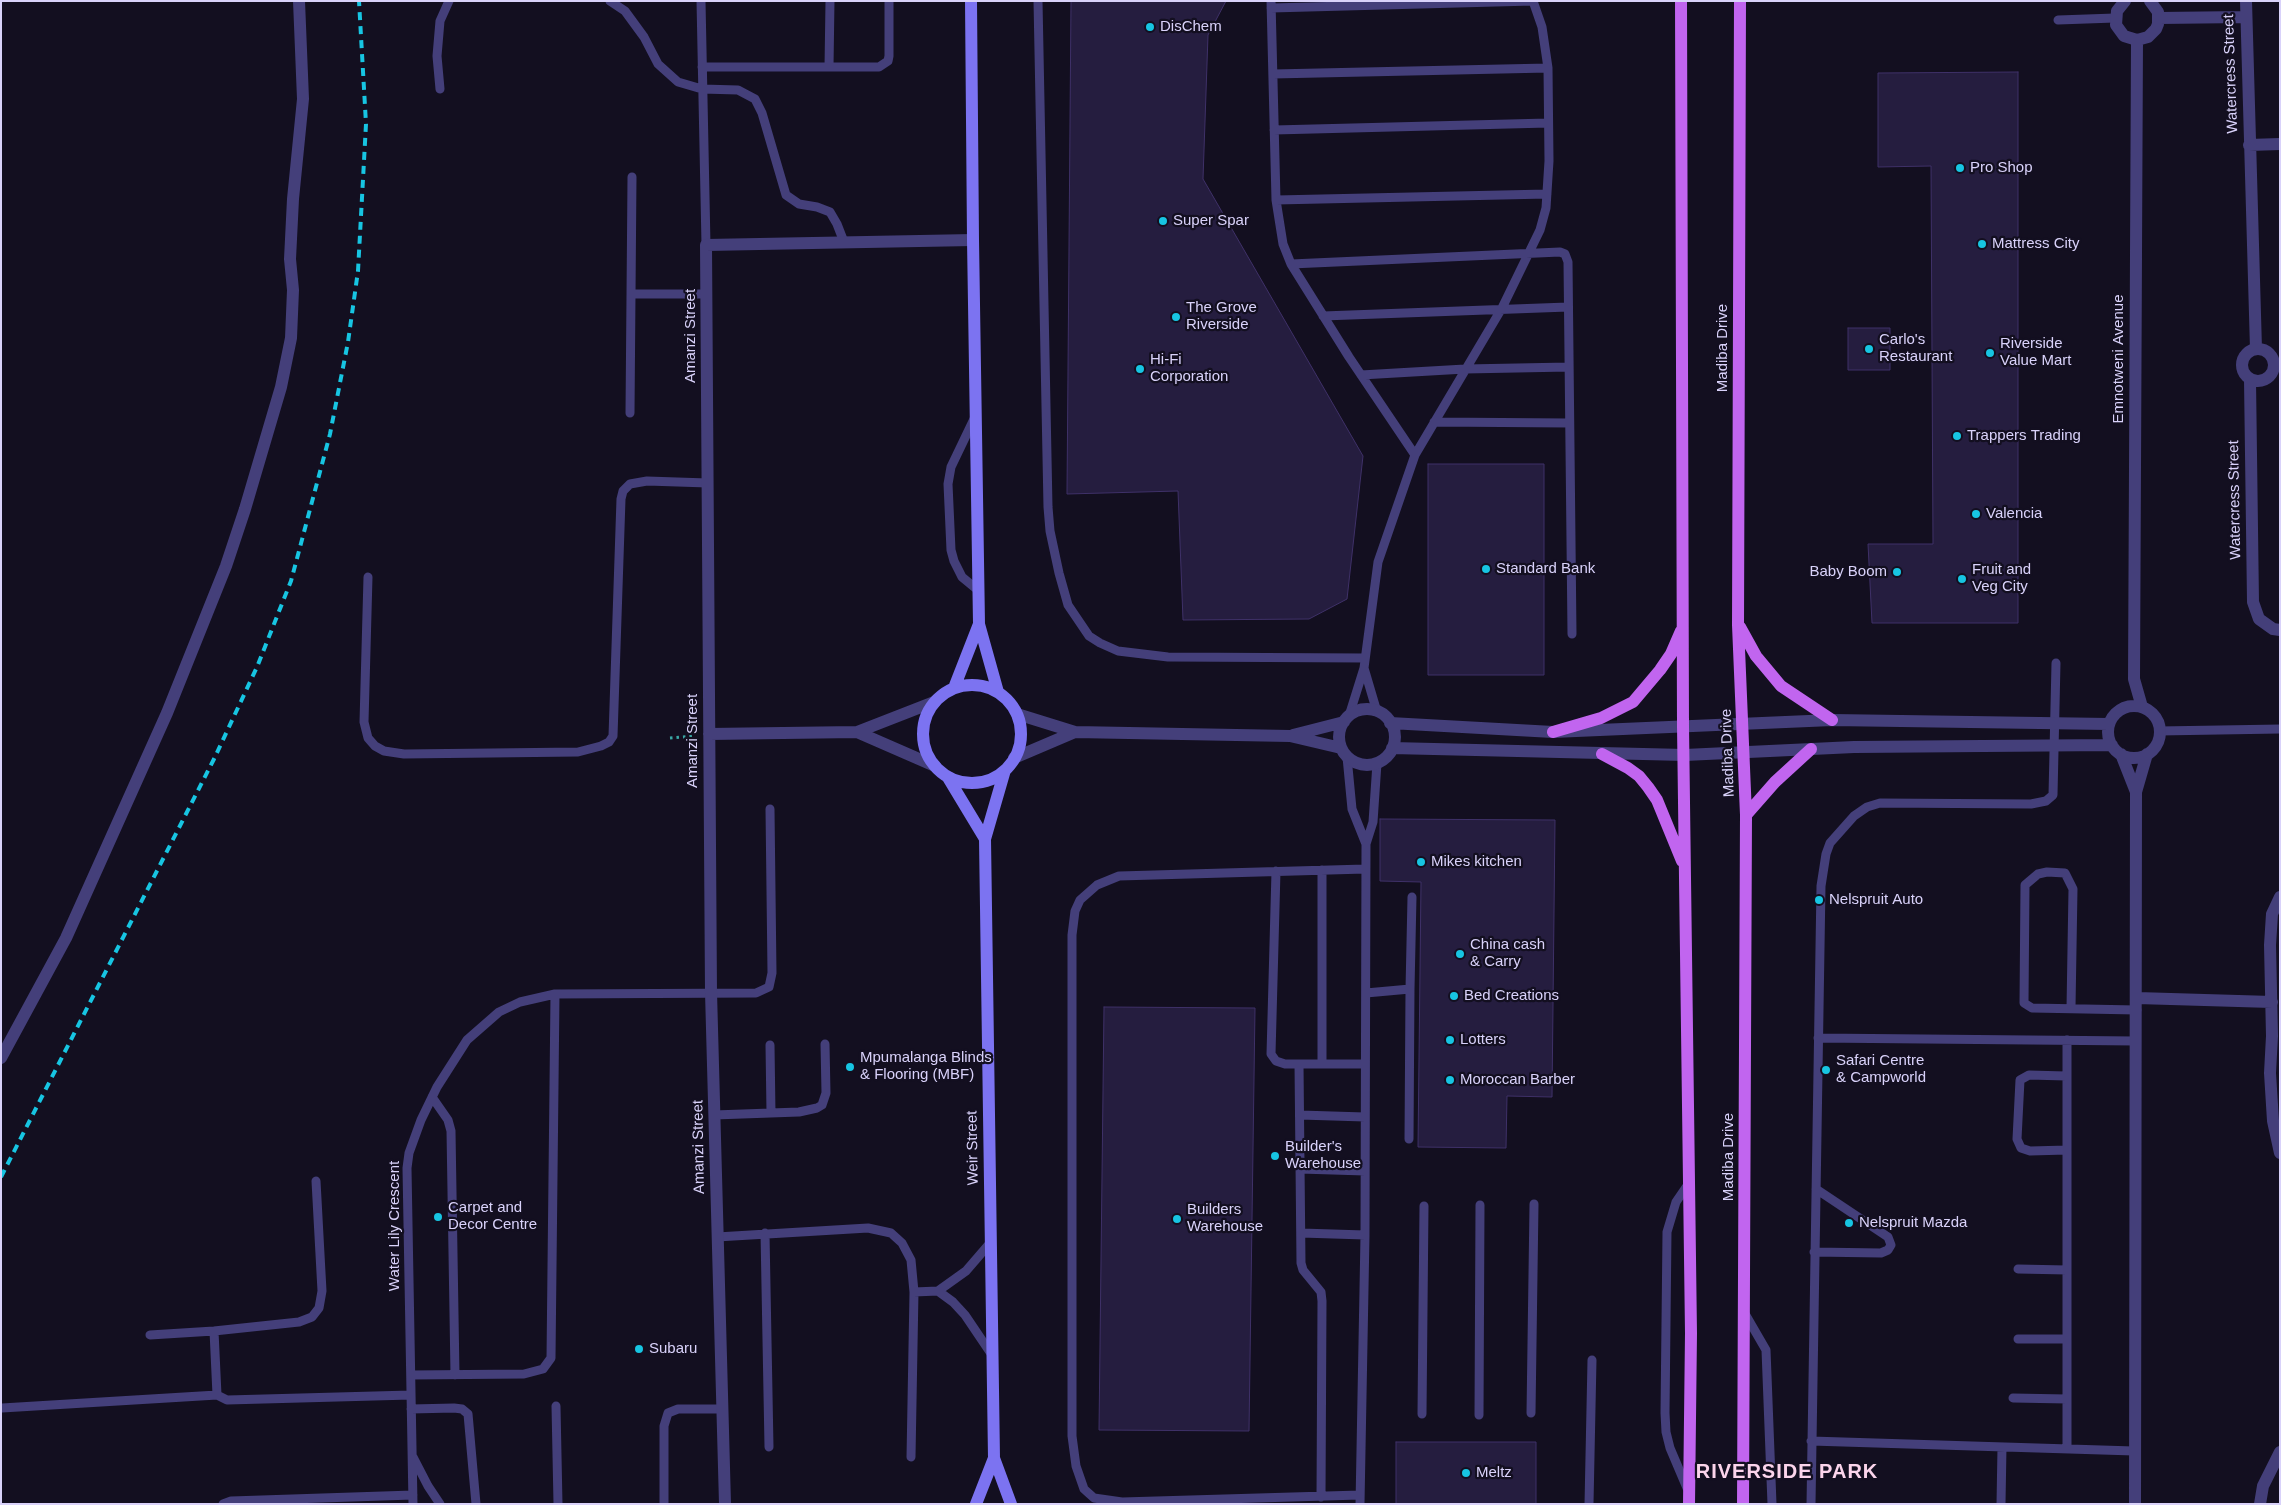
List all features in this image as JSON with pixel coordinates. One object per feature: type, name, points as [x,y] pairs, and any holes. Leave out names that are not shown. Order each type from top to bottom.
[{"type":"main road","points":[[1681,1],[1683,625],[1691,1333],[1689,1498]]},
{"type":"main road","name":"Madiba Drive","points":[[1740,1],[1738,625],[1744,723],[1746,814],[1744,1504]]},
{"type":"main road","points":[[1553,732],[1601,718],[1633,702],[1671,654],[1683,625]]},
{"type":"main road","points":[[1738,625],[1756,656],[1781,686],[1832,720]]},
{"type":"main road","points":[[1746,814],[1775,782],[1811,748]]},
{"type":"main road","points":[[1602,754],[1628,768],[1639,776],[1648,787],[1664,817],[1685,870]]},
{"type":"street","points":[[1,1058],[66,938],[167,713],[226,566],[246,509],[278,396],[291,338],[293,290],[290,259],[293,199],[303,98],[299,1]]},
{"type":"street","points":[[971,1],[979,624],[998,692]]},
{"type":"street","points":[[2125,1],[2117,11],[2116,18],[2119,31],[2124,36],[2137,40],[2143,40],[2153,34],[2156,29],[2159,18],[2158,12],[2150,1]]},
{"type":"street","name":"Watercress Street","points":[[2246,1],[2256,349]]},
{"type":"street","points":[[2159,18],[2245,17]]},
{"type":"street","name":"Emnotweni Avenue","points":[[2137,40],[2134,679],[2142,708]]},
{"type":"street","name":"Watercress Street","points":[[2249,145],[2280,144]]},
{"type":"street","points":[[706,245],[973,240]]},
{"type":"street","name":"Amanzi Street","points":[[706,245],[711,992],[724,1504]]},
{"type":"street","points":[[2256,349],[2266,352],[2277,366],[2270,376],[2260,382],[2250,380],[2243,372],[2242,362],[2247,353],[2256,349]]},
{"type":"street","name":"Watercress Street","points":[[2250,380],[2254,602],[2259,619],[2273,629],[2280,630]]},
{"type":"street","points":[[954,688],[979,624]]},
{"type":"street","name":"Emnotweni Avenue","points":[[2123,708],[2134,679]]},
{"type":"street","points":[[934,766],[927,755],[923,741],[923,727],[927,714],[934,702],[943,694],[954,688],[977,686],[998,692],[1010,702],[1017,714],[1021,729],[1020,744],[1014,758],[1005,770],[985,839]]},
{"type":"street","points":[[709,734],[857,732],[934,702]]},
{"type":"street","points":[[2136,792],[2121,754],[2112,745],[2108,733],[2109,724],[2117,712],[2123,708],[2142,708],[2154,716],[2159,731],[2157,744],[2148,754],[2136,792],[2137,1004],[2134,1450],[2136,1504]]},
{"type":"street","points":[[1017,714],[1075,732],[1290,736],[1344,753],[1361,765],[1377,763],[1384,759],[1392,748],[1394,736],[1390,723],[1377,712],[1362,710],[1346,719],[1290,736]]},
{"type":"street","points":[[1344,753],[1339,735],[1346,719]]},
{"type":"street","points":[[1390,723],[1553,732],[1832,720],[2109,724]]},
{"type":"street","points":[[857,732],[934,766],[947,776],[961,782],[977,782],[992,778],[1005,770]]},
{"type":"street","points":[[1014,758],[1075,732]]},
{"type":"street","points":[[1392,748],[1685,755],[1811,748],[2112,745]]},
{"type":"street","points":[[2121,754],[2134,757],[2148,754]]},
{"type":"street","points":[[947,776],[985,839]]},
{"type":"street","name":"Weir Street","points":[[985,839],[994,1458]]},
{"type":"street","points":[[2280,896],[2272,914],[2272,1002],[2276,1035],[2271,1098],[2273,1122],[2280,1153]]},
{"type":"street","points":[[2137,1004],[2272,1002]]},
{"type":"street","points":[[2260,1504],[2263,1486],[2280,1452]]},
{"type":"street","points":[[976,1504],[994,1458]]},
{"type":"street","points":[[994,1458],[1012,1504]]},
{"type":"lane","points":[[440,89],[437,56],[440,21],[449,1]]},
{"type":"lane","points":[[610,1],[626,11],[644,37],[658,64],[678,82],[702,90],[738,90],[755,99],[762,113],[786,195],[799,204],[817,207],[830,212],[844,242]]},
{"type":"lane","points":[[701,1],[706,245]]},
{"type":"lane","points":[[829,67],[830,1]]},
{"type":"lane","points":[[702,67],[879,67],[888,61],[890,56],[889,1]]},
{"type":"lane","points":[[1038,1],[1048,507],[1050,531],[1058,573],[1068,605],[1089,636],[1100,644],[1118,651],[1168,657],[1365,658]]},
{"type":"lane","points":[[1346,719],[1364,668],[1378,562],[1416,455],[1502,308],[1540,230],[1546,208],[1548,68],[1542,27],[1533,1],[1271,5],[1276,200],[1279,228],[1290,264],[1361,375],[1416,455]]},
{"type":"lane","points":[[2058,20],[2116,18]]},
{"type":"lane","points":[[1272,74],[1548,68]]},
{"type":"lane","points":[[1274,130],[1548,123]]},
{"type":"lane","points":[[630,413],[632,177]]},
{"type":"lane","points":[[1276,200],[1546,194]]},
{"type":"lane","points":[[1290,264],[1530,253],[1560,252],[1565,254],[1568,262],[1572,634]]},
{"type":"lane","points":[[631,294],[707,294]]},
{"type":"lane","points":[[1323,316],[1568,307]]},
{"type":"lane","points":[[1361,375],[1465,369],[1569,367]]},
{"type":"lane","points":[[976,416],[951,467],[948,484],[951,550],[954,561],[962,577],[979,592]]},
{"type":"lane","points":[[1434,422],[1569,423]]},
{"type":"lane","points":[[368,577],[364,722],[368,738],[375,746],[384,751],[404,754],[578,752],[601,746],[613,736],[621,499],[623,492],[630,484],[646,481],[708,483]]},
{"type":"lane","points":[[1811,1504],[1818,1038],[1822,886],[1826,854],[1830,843],[1841,830],[1867,807],[1880,803],[2044,802],[2053,795],[2056,663]]},
{"type":"lane","points":[[1364,668],[1377,712]]},
{"type":"lane","points":[[2159,731],[2280,729]]},
{"type":"lane","points":[[1344,753],[1352,809],[1366,844]]},
{"type":"lane","points":[[1365,869],[1119,876],[1097,885],[1086,893],[1075,910],[1072,955],[1072,1436],[1076,1466],[1084,1489],[1094,1498],[1156,1503],[1321,1497],[1360,1500],[1365,1234],[1365,869],[1366,844],[1374,816],[1377,763]]},
{"type":"lane","name":"Water Lily Crescent","points":[[413,1500],[407,1168],[415,1136],[432,1097],[466,1040],[499,1012],[520,1002],[555,994],[756,993],[764,991],[772,982],[770,809]]},
{"type":"lane","points":[[1322,870],[1322,1064]]},
{"type":"lane","points":[[1276,871],[1270,1049],[1276,1062],[1365,1064]]},
{"type":"lane","points":[[2071,1008],[2073,889],[2065,874],[2047,872],[2038,874],[2025,885],[2023,999],[2026,1005],[2032,1008],[2071,1008],[2137,1004]]},
{"type":"lane","points":[[1409,1139],[1412,897]]},
{"type":"lane","points":[[1366,992],[1410,989]]},
{"type":"lane","points":[[411,1375],[510,1375],[536,1372],[543,1369],[551,1358],[555,994]]},
{"type":"lane","points":[[1818,1038],[2136,1041]]},
{"type":"lane","points":[[2067,1040],[2067,1448]]},
{"type":"lane","points":[[714,1115],[800,1112],[822,1105],[826,1093],[825,1044]]},
{"type":"lane","points":[[770,1045],[771,1113]]},
{"type":"lane","points":[[1299,1064],[1301,1263],[1303,1270],[1317,1286],[1322,1301],[1321,1497]]},
{"type":"lane","points":[[2066,1076],[2029,1075],[2020,1080],[2017,1138],[2021,1148],[2030,1151],[2067,1150]]},
{"type":"lane","points":[[432,1097],[448,1120],[452,1131],[455,1375]]},
{"type":"lane","points":[[1300,1115],[1365,1117]]},
{"type":"lane","points":[[1300,1169],[1365,1171]]},
{"type":"lane","points":[[150,1335],[214,1331],[299,1322],[312,1318],[316,1314],[322,1291],[316,1181]]},
{"type":"lane","points":[[1689,1182],[1676,1202],[1668,1232],[1665,1413],[1666,1432],[1670,1448],[1689,1498]]},
{"type":"lane","points":[[1814,1252],[1881,1254],[1888,1250],[1891,1245],[1888,1237],[1816,1189]]},
{"type":"lane","points":[[1532,1413],[1534,1204]]},
{"type":"lane","points":[[1479,1415],[1480,1205]]},
{"type":"lane","points":[[1422,1414],[1424,1206]]},
{"type":"lane","points":[[717,1236],[868,1228],[882,1229],[896,1237],[911,1260],[914,1292],[911,1457]]},
{"type":"lane","points":[[765,1233],[769,1447]]},
{"type":"lane","points":[[1301,1233],[1365,1234]]},
{"type":"lane","points":[[914,1292],[938,1291],[960,1276],[991,1242]]},
{"type":"lane","points":[[2018,1269],[2067,1270]]},
{"type":"lane","points":[[938,1291],[953,1302],[969,1319],[993,1356]]},
{"type":"lane","points":[[1744,1312],[1766,1350],[1772,1504]]},
{"type":"lane","points":[[214,1331],[217,1395]]},
{"type":"lane","points":[[2018,1339],[2067,1339]]},
{"type":"lane","points":[[1589,1504],[1592,1360]]},
{"type":"lane","points":[[2,1408],[217,1395],[232,1401],[411,1395]]},
{"type":"lane","points":[[2013,1398],[2067,1398]]},
{"type":"lane","points":[[556,1406],[558,1504]]},
{"type":"lane","points":[[411,1409],[454,1408],[462,1409],[468,1414],[473,1494],[476,1504]]},
{"type":"lane","points":[[664,1504],[664,1426],[668,1413],[678,1410],[722,1408]]},
{"type":"lane","points":[[1811,1441],[2134,1450]]},
{"type":"lane","points":[[2001,1504],[2002,1447]]},
{"type":"lane","points":[[412,1455],[440,1504]]},
{"type":"lane","points":[[223,1504],[231,1501],[413,1500]]},
{"type":"path","points":[[670,738],[709,734]]},
{"type":"building","name":"The Grove Riverside","points":[[1071,1],[1226,1],[1208,35],[1203,179],[1363,456],[1347,599],[1309,619],[1183,620],[1178,491],[1067,494]]},
{"type":"building","points":[[2018,72],[2018,623],[1872,623],[1868,544],[1933,544],[1931,166],[1878,167],[1878,73]]},
{"type":"building","name":"Carlo's Restaurant","points":[[1848,328],[1890,328],[1890,370],[1848,370]]},
{"type":"building","name":"Standard Bank","points":[[1428,464],[1544,464],[1544,675],[1428,675]]},
{"type":"building","points":[[1380,819],[1555,820],[1552,1097],[1507,1096],[1506,1148],[1418,1147],[1421,882],[1380,881]]},
{"type":"building","name":"Builders Warehouse","points":[[1104,1007],[1255,1008],[1249,1431],[1099,1430]]},
{"type":"building","name":"Meltz","points":[[1396,1442],[1536,1442],[1536,1504],[1396,1504]]},
{"type":"railway","points":[[1,1177],[214,759],[257,667],[291,581],[330,434],[348,342],[358,271],[366,124],[359,1]]},
{"type":"place","name":"DisChem","points":[[1150,27]]},
{"type":"place","name":"Pro Shop","points":[[1960,168]]},
{"type":"place","name":"Super Spar","points":[[1163,221]]},
{"type":"place","name":"Mattress City","points":[[1982,244]]},
{"type":"place","name":"The Grove Riverside","points":[[1176,317]]},
{"type":"place","name":"Carlo's Restaurant","points":[[1869,349]]},
{"type":"place","name":"Riverside Value Mart","points":[[1990,353]]},
{"type":"place","name":"Hi-Fi Corporation","points":[[1140,369]]},
{"type":"place","name":"Trappers Trading","points":[[1957,436]]},
{"type":"place","name":"Valencia","points":[[1976,514]]},
{"type":"place","name":"Standard Bank","points":[[1486,569]]},
{"type":"place","name":"Baby Boom","points":[[1897,572]]},
{"type":"place","name":"Fruit and Veg City","points":[[1962,579]]},
{"type":"place","name":"Mikes kitchen","points":[[1421,862]]},
{"type":"place","name":"Nelspruit Auto","points":[[1819,900]]},
{"type":"place","name":"China cash & Carry","points":[[1460,954]]},
{"type":"place","name":"Bed Creations","points":[[1454,996]]},
{"type":"place","name":"Lotters","points":[[1450,1040]]},
{"type":"place","name":"Mpumalanga Blinds & Flooring (MBF)","points":[[850,1067]]},
{"type":"place","name":"Safari Centre & Campworld","points":[[1826,1070]]},
{"type":"place","name":"Moroccan Barber","points":[[1450,1080]]},
{"type":"place","name":"Builder's Warehouse","points":[[1275,1156]]},
{"type":"place","name":"Carpet and Decor Centre","points":[[438,1217]]},
{"type":"place","name":"Builders Warehouse","points":[[1177,1219]]},
{"type":"place","name":"Nelspruit Mazda","points":[[1849,1223]]},
{"type":"place","name":"Subaru","points":[[639,1349]]},
{"type":"place","name":"Meltz","points":[[1466,1473]]},
{"type":"district","name":"RIVERSIDE PARK","points":[[1787,1472]]}]
